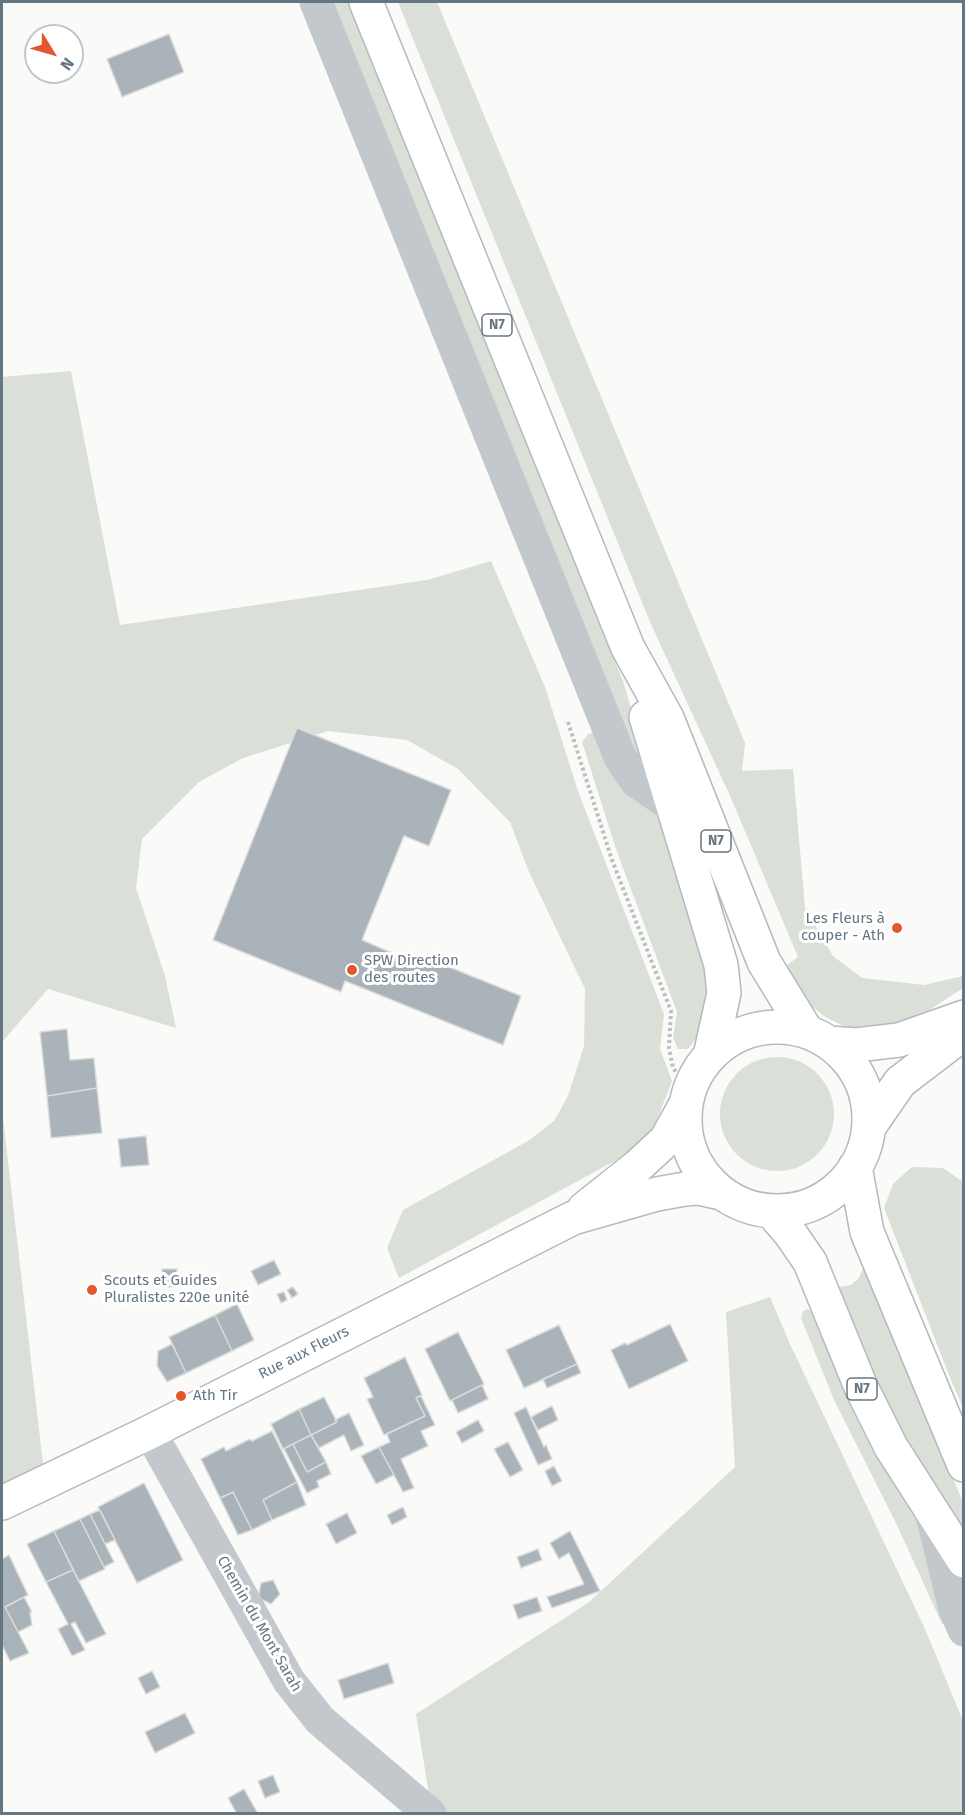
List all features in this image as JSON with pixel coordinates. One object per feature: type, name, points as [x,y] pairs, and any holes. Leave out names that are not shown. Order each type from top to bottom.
[{"type":"main road","name":"N7","points":[[366,2],[628,648],[672,806],[721,964],[724,993],[710,1056]]},
{"type":"main road","name":"N7","points":[[628,648],[667,718],[764,962],[818,1038]]},
{"type":"main road","points":[[818,1038],[847,1060],[860,1080],[868,1103],[868,1127],[864,1148],[855,1167],[840,1186],[820,1201],[796,1209],[771,1211],[736,1202],[707,1179],[695,1162],[688,1144],[685,1124],[688,1097],[698,1072],[710,1056],[731,1040],[755,1030],[781,1027],[818,1038],[856,1045],[899,1040],[963,1017]]},
{"type":"main road","points":[[868,1127],[900,1082],[963,1033]]},
{"type":"main road","name":"Rue aux Fleurs","points":[[573,1218],[638,1166],[666,1140],[688,1097]]},
{"type":"main road","points":[[855,1167],[867,1232],[963,1465]]},
{"type":"main road","name":"Rue aux Fleurs","points":[[2,1503],[150,1432],[573,1218],[657,1194],[698,1188],[721,1192]]},
{"type":"main road","name":"N7","points":[[771,1211],[810,1262],[861,1387],[891,1447],[963,1561]]},
{"type":"street","points":[[316,2],[621,757],[636,781],[672,806]]},
{"type":"street","name":"Chemin du Mont Sarah","points":[[150,1432],[289,1681],[320,1720],[430,1814]]},
{"type":"street","points":[[930,1507],[955,1609],[963,1630]]},
{"type":"path","points":[[566,716],[612,860],[671,1011],[669,1048],[673,1068],[688,1097]]},
{"type":"shaded area","points":[[323,2],[348,2],[623,681],[651,776],[635,767]]},
{"type":"shaded area","points":[[398,2],[437,2],[745,743],[742,771],[793,769],[805,908],[833,956],[862,978],[924,985],[963,976],[963,988],[911,1022],[879,1030],[847,1028],[824,1016],[800,997],[782,969],[798,957],[731,798],[650,622]]},
{"type":"shaded area","points":[[71,371],[120,625],[427,580],[491,561],[545,687],[578,791],[664,1014],[660,1049],[672,1081],[654,1127],[633,1151],[399,1278],[387,1248],[403,1210],[528,1141],[554,1121],[568,1096],[584,1046],[585,989],[529,872],[510,822],[458,769],[407,740],[328,731],[243,758],[199,782],[142,839],[136,888],[165,976],[176,1028],[48,989],[2,1042],[2,377]]},
{"type":"shaded area","points":[[589,733],[602,735],[639,798],[661,820],[715,975],[698,1036],[688,1049],[678,1049],[673,1038],[677,1012],[616,849],[582,742]]},
{"type":"shaded area","points":[[777,1057],[799,1062],[817,1074],[829,1092],[834,1114],[829,1136],[817,1154],[799,1166],[777,1171],[755,1166],[737,1154],[725,1136],[720,1114],[725,1092],[737,1074],[755,1062]]},
{"type":"shaded area","points":[[2,1109],[45,1481],[2,1503]]},
{"type":"shaded area","points":[[912,1167],[943,1168],[963,1182],[963,1408],[884,1208],[893,1184]]},
{"type":"shaded area","points":[[866,1261],[963,1503],[963,1532],[921,1475],[828,1285],[840,1287],[851,1285],[859,1278]]},
{"type":"shaded area","points":[[770,1297],[925,1629],[963,1721],[963,1813],[432,1813],[416,1714],[588,1603],[735,1467],[726,1312]]},
{"type":"shaded area","points":[[808,1309],[814,1314],[919,1511],[951,1624],[942,1624],[897,1525],[834,1400],[801,1318],[803,1311]]},
{"type":"building","points":[[169,34],[184,72],[122,97],[107,59]]},
{"type":"building","points":[[297,728],[451,790],[429,846],[404,836],[362,940],[413,962],[417,954],[521,996],[503,1045],[345,981],[341,992],[213,940]]},
{"type":"building","points":[[67,1029],[70,1060],[94,1058],[97,1088],[47,1096],[40,1032]]},
{"type":"building","points":[[97,1088],[102,1133],[51,1138],[47,1096]]},
{"type":"building","points":[[146,1136],[149,1165],[121,1167],[118,1139]]},
{"type":"building","points":[[274,1260],[281,1274],[258,1285],[251,1271]]},
{"type":"building","points":[[162,1269],[177,1269],[176,1287],[163,1287]]},
{"type":"building","points":[[293,1287],[298,1294],[292,1298],[287,1290]]},
{"type":"building","points":[[284,1292],[287,1300],[281,1303],[277,1294]]},
{"type":"building","points":[[237,1304],[254,1340],[232,1351],[215,1315]]},
{"type":"building","points":[[215,1315],[232,1351],[186,1373],[169,1337]]},
{"type":"building","points":[[670,1324],[688,1361],[629,1389],[611,1350],[625,1343],[627,1345]]},
{"type":"building","points":[[559,1325],[577,1364],[524,1388],[506,1350]]},
{"type":"building","points":[[458,1332],[484,1384],[450,1401],[425,1349]]},
{"type":"building","points":[[172,1344],[186,1373],[167,1382],[157,1366],[158,1351]]},
{"type":"building","points":[[405,1357],[422,1395],[416,1398],[425,1416],[384,1435],[367,1399],[373,1397],[364,1378]]},
{"type":"building","points":[[577,1364],[581,1373],[547,1388],[543,1379]]},
{"type":"building","points":[[482,1385],[488,1399],[458,1413],[452,1400]]},
{"type":"building","points":[[421,1396],[435,1425],[421,1431],[428,1446],[401,1459],[414,1488],[403,1492],[379,1447],[390,1442],[387,1434],[425,1416],[416,1398]]},
{"type":"building","points":[[324,1397],[337,1422],[311,1435],[299,1409]]},
{"type":"building","points":[[552,1406],[558,1420],[538,1430],[531,1417]]},
{"type":"building","points":[[526,1407],[552,1459],[538,1465],[514,1413]]},
{"type":"building","points":[[299,1409],[311,1435],[283,1449],[271,1424]]},
{"type":"building","points":[[349,1413],[364,1445],[351,1451],[344,1435],[319,1448],[311,1435]]},
{"type":"building","points":[[478,1420],[484,1431],[462,1443],[456,1432]]},
{"type":"building","points":[[272,1431],[297,1482],[263,1500],[272,1520],[252,1530],[233,1492],[220,1498],[201,1459],[224,1447],[226,1451]]},
{"type":"building","points":[[311,1435],[326,1462],[307,1472],[293,1444]]},
{"type":"building","points":[[508,1442],[523,1470],[510,1477],[494,1449]]},
{"type":"building","points":[[293,1444],[307,1472],[326,1462],[331,1474],[317,1481],[319,1487],[307,1493],[284,1449]]},
{"type":"building","points":[[379,1447],[394,1475],[376,1484],[361,1456]]},
{"type":"building","points":[[554,1466],[562,1481],[552,1486],[545,1471]]},
{"type":"building","points":[[297,1482],[306,1505],[272,1520],[263,1500]]},
{"type":"building","points":[[144,1483],[183,1560],[137,1583],[98,1507]]},
{"type":"building","points":[[233,1492],[252,1530],[238,1535],[220,1498]]},
{"type":"building","points":[[403,1507],[407,1517],[392,1525],[387,1515]]},
{"type":"building","points":[[100,1510],[115,1540],[105,1544],[90,1514]]},
{"type":"building","points":[[347,1513],[357,1533],[336,1544],[326,1524]]},
{"type":"building","points":[[90,1514],[114,1562],[104,1567],[80,1519]]},
{"type":"building","points":[[80,1519],[105,1569],[79,1581],[54,1531]]},
{"type":"building","points":[[54,1531],[73,1570],[46,1582],[27,1544]]},
{"type":"building","points":[[570,1531],[600,1591],[552,1608],[547,1597],[584,1584],[569,1553],[559,1559],[550,1543]]},
{"type":"building","points":[[538,1549],[542,1560],[521,1568],[517,1557]]},
{"type":"building","points":[[9,1555],[28,1595],[5,1607],[29,1653],[10,1661],[2,1645],[2,1559]]},
{"type":"building","points":[[73,1570],[106,1634],[86,1643],[75,1622],[71,1624],[85,1650],[72,1656],[58,1629],[68,1624],[46,1582]]},
{"type":"building","points":[[273,1580],[280,1594],[271,1604],[258,1598],[261,1583]]},
{"type":"building","points":[[24,1597],[32,1612],[30,1612],[32,1625],[18,1632],[5,1607]]},
{"type":"building","points":[[537,1597],[542,1611],[518,1619],[513,1605]]},
{"type":"building","points":[[388,1663],[394,1683],[344,1699],[338,1680]]},
{"type":"building","points":[[152,1671],[160,1687],[146,1694],[138,1678]]},
{"type":"building","points":[[185,1713],[195,1733],[155,1753],[145,1732]]},
{"type":"building","points":[[273,1775],[280,1792],[265,1798],[258,1781]]},
{"type":"building","points":[[244,1789],[257,1812],[254,1814],[237,1814],[228,1798]]},
{"type":"place","name":"Les Fleurs à couper - Ath","points":[[897,928]]},
{"type":"place","name":"SPW Direction des routes","points":[[352,970]]},
{"type":"place","name":"Scouts et Guides Pluralistes 220e unité","points":[[92,1290]]},
{"type":"place","name":"Ath Tir","points":[[181,1396]]}]
